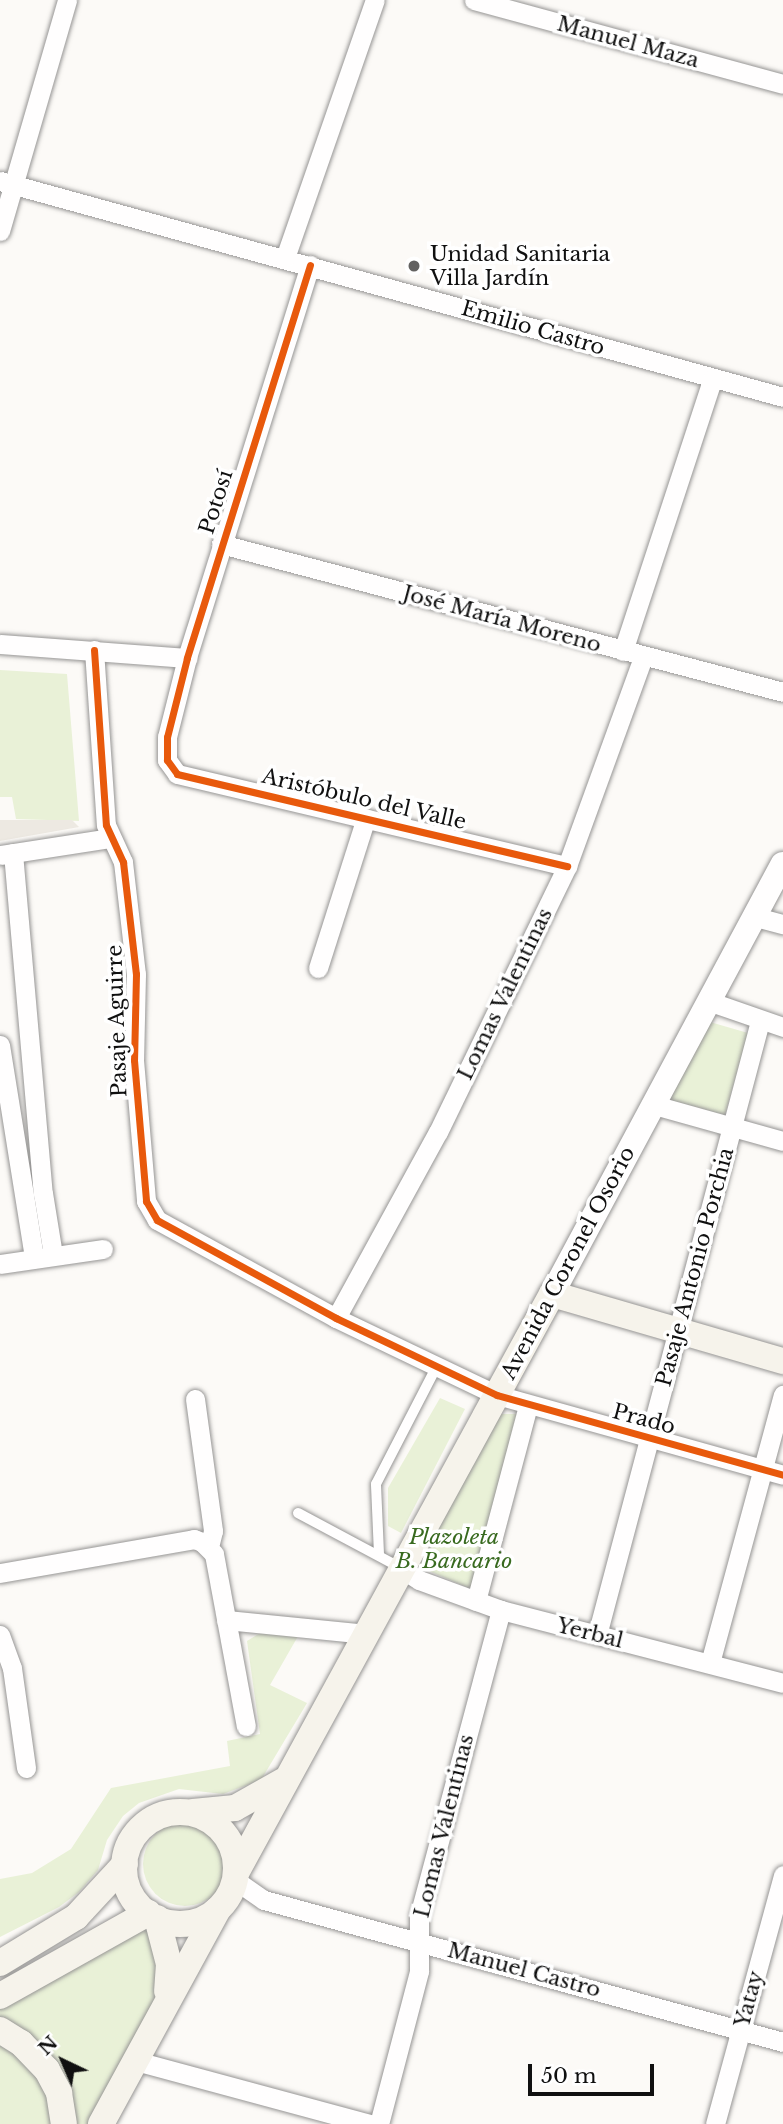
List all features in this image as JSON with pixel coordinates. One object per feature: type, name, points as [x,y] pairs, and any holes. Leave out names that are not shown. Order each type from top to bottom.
[{"type":"main road","points":[[552,1294],[678,1333],[783,1361]]},
{"type":"main road","name":"Avenida Coronel Osorio","points":[[101,2124],[552,1294]]},
{"type":"main road","name":"Avenida Coronel Osorio","points":[[189,1812],[212,1812],[256,1800],[292,1773]]},
{"type":"main road","points":[[0,1963],[76,1917],[125,1864],[135,1835],[159,1816],[189,1812],[219,1827],[230,1840],[229,1891],[189,1923],[152,1916],[130,1892],[125,1864]]},
{"type":"main road","points":[[0,1996],[152,1916]]},
{"type":"main road","name":"Avenida Coronel Osorio","points":[[152,1916],[169,1964],[162,2012]]},
{"type":"main road","points":[[0,2030],[22,2043],[47,2070],[59,2093],[64,2124]]},
{"type":"street","points":[[0,230],[7,183],[66,0]]},
{"type":"street","points":[[285,258],[374,0]]},
{"type":"street","name":"Manuel Maza","points":[[474,0],[783,84]]},
{"type":"street","name":"Emilio Castro","points":[[7,183],[783,397]]},
{"type":"street","name":"Potosí","points":[[165,751],[187,658],[221,544],[310,265]]},
{"type":"street","points":[[624,651],[713,378]]},
{"type":"street","name":"José María Moreno","points":[[221,544],[783,692]]},
{"type":"street","points":[[0,644],[187,658]]},
{"type":"street","name":"Pasaje Aguirre","points":[[94,650],[110,838],[123,862],[136,974],[135,1088],[150,1211],[158,1220],[335,1318],[497,1395]]},
{"type":"street","name":"Lomas Valentinas","points":[[335,1318],[449,1112],[567,866],[643,657]]},
{"type":"street","name":"Aristóbulo del Valle","points":[[165,751],[177,774],[567,866]]},
{"type":"street","points":[[318,968],[366,818]]},
{"type":"street","points":[[44,1256],[43,1193],[6,854],[110,838]]},
{"type":"street","name":"Avenida Coronel Osorio","points":[[552,1294],[783,864]]},
{"type":"street","points":[[756,917],[783,924]]},
{"type":"street","points":[[710,1002],[783,1027]]},
{"type":"street","name":"Pasaje Antonio Porchia","points":[[597,1634],[761,1021]]},
{"type":"street","points":[[0,1045],[44,1256]]},
{"type":"street","points":[[654,1105],[783,1141]]},
{"type":"street","points":[[0,1264],[103,1249]]},
{"type":"street","name":"Prado","points":[[497,1395],[783,1475]]},
{"type":"street","points":[[710,1663],[783,1395]]},
{"type":"street","points":[[195,1399],[212,1531],[209,1547],[246,1726]]},
{"type":"street","points":[[476,1601],[528,1405]]},
{"type":"street","points":[[0,1573],[194,1539],[209,1547]]},
{"type":"street","name":"Yerbal","points":[[401,1569],[419,1580],[501,1610],[783,1683]]},
{"type":"street","name":"Lomas Valentinas","points":[[379,2124],[419,1971],[419,1916],[501,1610]]},
{"type":"street","points":[[226,1620],[367,1634]]},
{"type":"street","points":[[0,1635],[12,1668],[26,1768]]},
{"type":"street","name":"Yatay","points":[[715,2124],[783,1875]]},
{"type":"street","name":"Manuel Castro","points":[[229,1891],[783,2042]]},
{"type":"street","points":[[136,2061],[369,2124]]},
{"type":"lane","points":[[379,1554],[376,1484],[436,1368]]},
{"type":"lane","points":[[298,1513],[379,1554],[401,1569]]},
{"type":"green space","points":[[0,670],[67,674],[79,821],[16,819],[12,797],[0,797]]},
{"type":"green space","points":[[710,1022],[748,1033],[725,1115],[666,1099]]},
{"type":"green space","points":[[440,1398],[465,1409],[401,1533],[388,1526],[388,1488]]},
{"type":"green space","name":"Plazoleta B. Bancario","points":[[500,1414],[519,1414],[471,1589],[415,1565]]},
{"type":"green space","points":[[301,1631],[270,1685],[307,1703],[261,1780],[223,1794],[179,1789],[139,1803],[123,1816],[107,1840],[98,1870],[79,1892],[59,1907],[0,1937],[0,1879],[32,1873],[71,1849],[111,1788],[230,1766],[227,1741],[260,1734],[247,1641],[262,1632]]},
{"type":"green space","points":[[177,1822],[193,1822],[209,1829],[220,1840],[227,1856],[224,1880],[215,1894],[193,1906],[177,1906],[161,1899],[150,1888],[143,1872],[143,1856],[150,1840],[161,1829]]},
{"type":"green space","points":[[140,1929],[152,1931],[167,1980],[94,2124],[74,2124],[0,2019],[0,2002]]},
{"type":"green space","points":[[0,2041],[38,2070],[57,2124],[0,2124]]},
{"type":"shaded area","points":[[0,820],[72,820],[79,827],[0,841]]},
{"type":"cycle path","points":[[310,265],[187,658],[167,737],[167,760],[177,774],[567,866]]},
{"type":"cycle path","points":[[94,650],[106,825],[123,862],[136,974],[134,1060],[146,1201],[157,1220],[336,1318],[497,1395],[783,1475]]},
{"type":"place","name":"Unidad Sanitaria Villa Jardín","points":[[414,266]]}]
